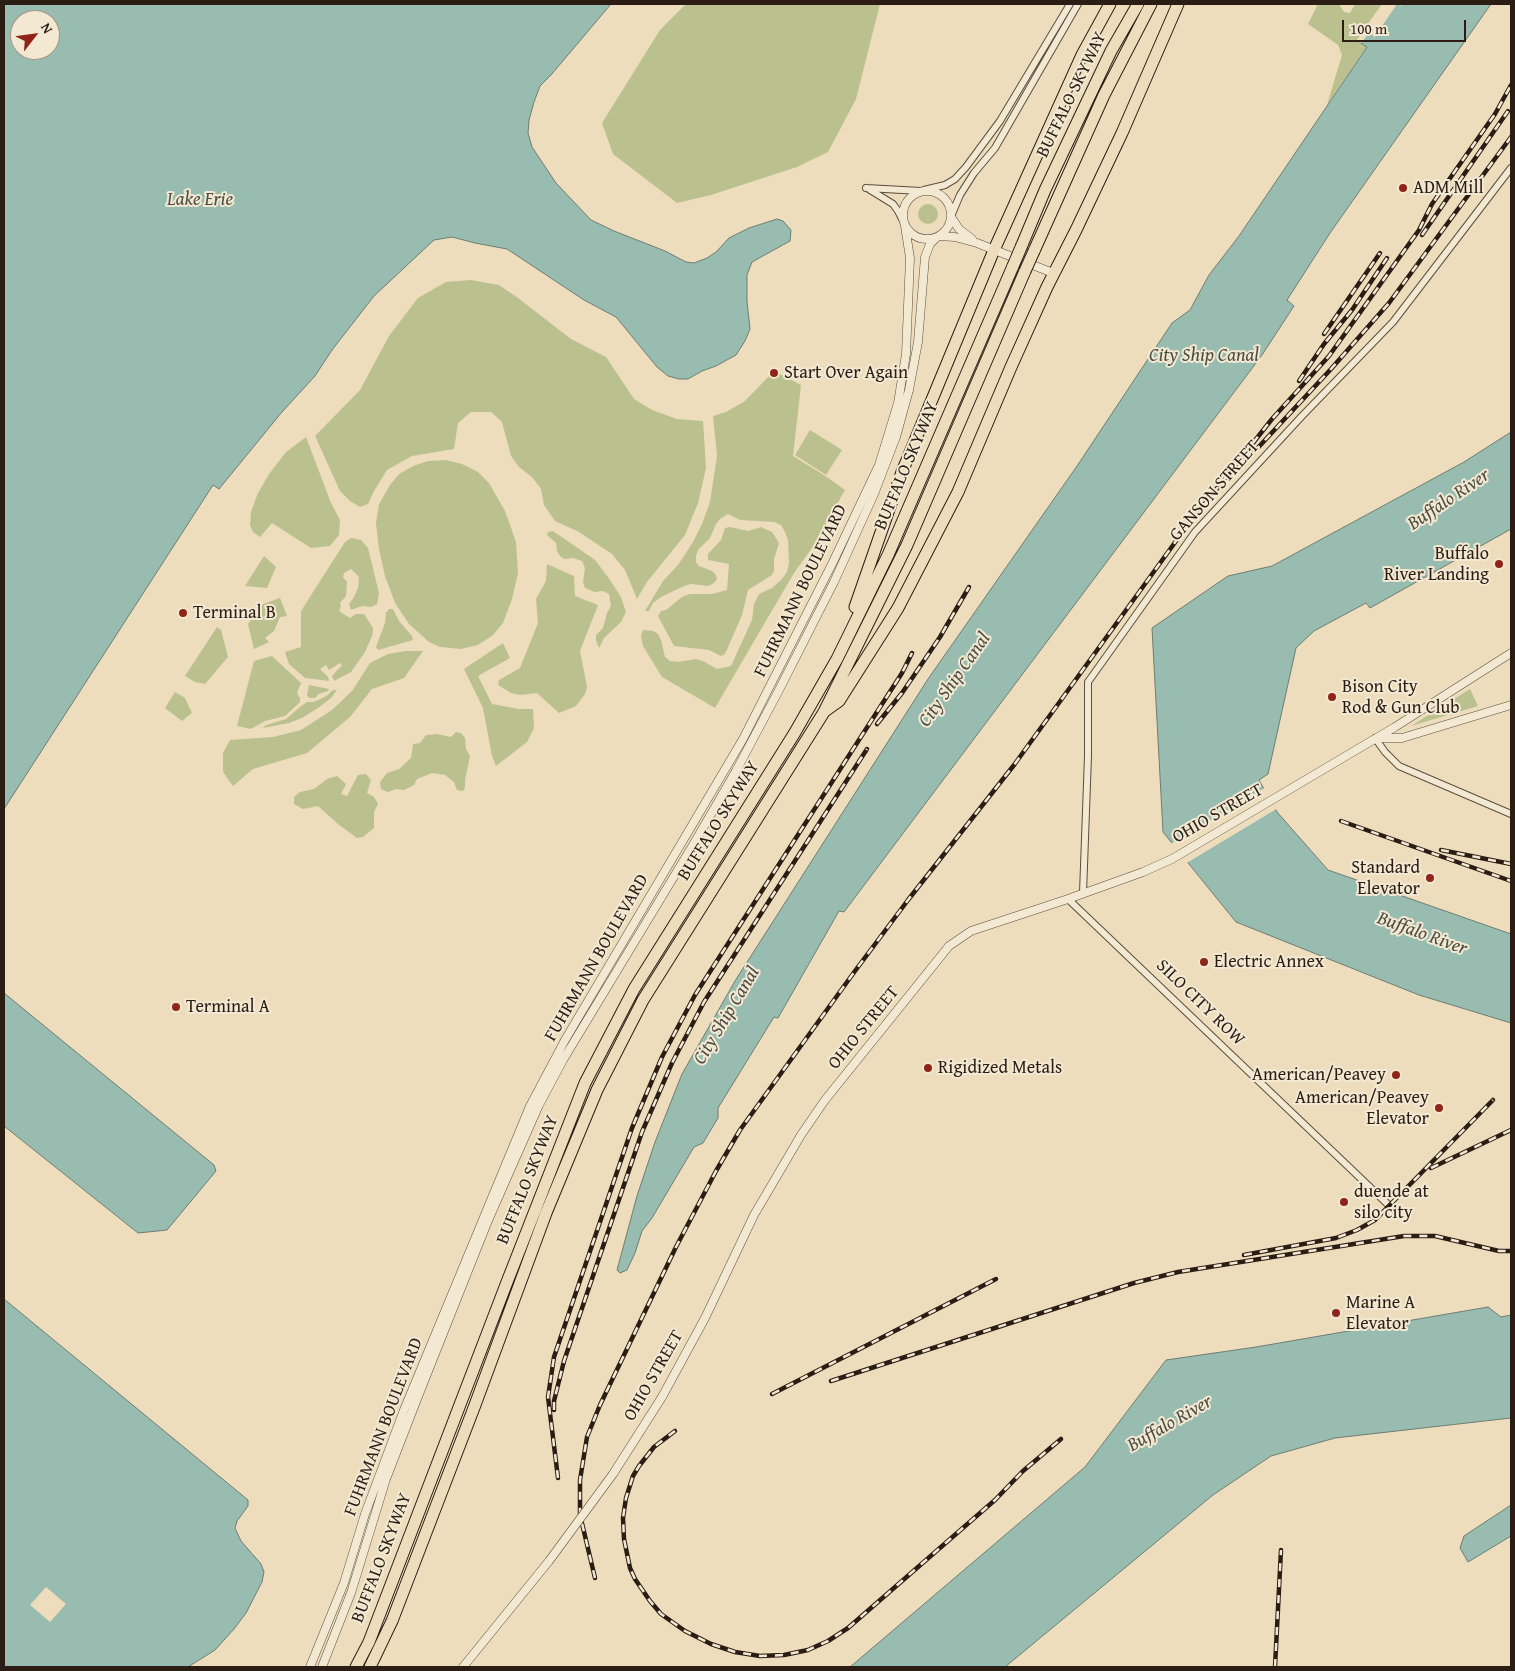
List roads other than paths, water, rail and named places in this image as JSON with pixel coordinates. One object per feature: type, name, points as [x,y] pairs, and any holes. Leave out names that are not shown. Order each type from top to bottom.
[{"type":"highway","points":[[837,659],[902,472],[994,250],[1082,55],[1110,4]]},
{"type":"highway","name":"BUFFALO SKYWAY","points":[[356,1667],[369,1642],[585,1084],[634,989],[759,790],[837,659],[888,555],[1045,190],[1107,60],[1138,4]]},
{"type":"highway","name":"BUFFALO SKYWAY","points":[[370,1667],[392,1620],[475,1405],[546,1213],[601,1082],[643,1000],[824,712],[907,545],[1025,271],[1104,95],[1151,4]]},
{"type":"highway","points":[[824,712],[839,701],[898,608],[958,492],[1053,273],[1076,230],[1122,133],[1178,4]]},
{"type":"street","name":"FUHRMANN BOULEVARD","points":[[322,1667],[351,1593],[386,1479],[530,1106],[561,1048],[747,741],[879,465],[896,437],[918,342],[925,257],[930,244],[946,230],[960,195],[974,173],[995,148],[1078,4]]},
{"type":"street","name":"FUHRMANN BOULEVARD","points":[[885,456],[898,403],[906,354],[910,258],[903,212],[904,205],[911,196],[945,185],[955,179],[966,167],[1000,121],[1068,5],[1074,11]]},
{"type":"street","name":"GANSON STREET","points":[[1083,894],[1088,756],[1088,682],[1195,532],[1302,416],[1393,322],[1511,168]]},
{"type":"street","points":[[977,243],[959,229],[952,216],[949,204],[943,196],[934,191],[866,188],[893,204],[905,225],[916,237],[924,239],[955,237],[977,243],[1053,273]]},
{"type":"street","name":"OHIO STREET","points":[[463,1667],[549,1561],[613,1474],[662,1397],[705,1318],[754,1215],[801,1135],[831,1093],[949,946],[971,931],[1083,894],[1172,859],[1375,738],[1511,653]]},
{"type":"street","points":[[1375,738],[1402,738],[1511,705]]},
{"type":"street","points":[[1375,738],[1385,752],[1399,766],[1510,813]]},
{"type":"street","name":"SILO CITY ROW","points":[[1068,899],[1397,1213]]},
{"type":"street","name":"FUHRMANN BOULEVARD","points":[[310,1667],[344,1583],[365,1514],[404,1410],[494,1200]]},
{"type":"street","points":[[365,1514],[374,1517]]},
{"type":"water","name":"Lake Erie","points":[[4,4],[611,4],[540,86],[534,102],[528,133],[532,147],[556,183],[591,220],[665,251],[686,262],[694,263],[707,258],[716,252],[729,238],[749,228],[777,219],[783,221],[791,230],[790,241],[752,262],[747,275],[750,329],[736,355],[688,379],[668,376],[657,367],[616,317],[584,300],[507,249],[452,237],[434,240],[374,296],[332,350],[315,376],[282,412],[219,489],[213,485],[4,809]]},
{"type":"water","name":"City Ship Canal","points":[[1386,4],[1491,4],[1330,233],[1287,300],[1294,306],[1262,355],[844,912],[839,911],[778,1018],[774,1017],[718,1108],[718,1118],[703,1143],[694,1147],[652,1218],[642,1231],[627,1270],[620,1273],[617,1270],[637,1196],[655,1142],[682,1074],[735,981],[928,679],[1077,466],[1172,323],[1190,310],[1209,275],[1239,236],[1367,47],[1359,42]]},
{"type":"water","name":"Buffalo River","points":[[1511,432],[1511,529],[1370,608],[1366,603],[1314,631],[1296,648],[1268,774],[1259,780],[1277,812],[1328,870],[1511,934],[1511,1023],[1419,995],[1236,922],[1163,832],[1152,628],[1228,576],[1272,566],[1464,462]]},
{"type":"water","points":[[4,993],[214,1165],[216,1171],[167,1230],[138,1233],[4,1126]]},
{"type":"water","points":[[4,1299],[248,1500],[248,1506],[237,1521],[235,1528],[241,1541],[261,1564],[264,1572],[262,1582],[246,1613],[234,1629],[215,1650],[188,1667],[4,1667]]},
{"type":"water","name":"Buffalo River","points":[[1488,1307],[1501,1317],[1511,1315],[1511,1418],[1335,1438],[1271,1456],[1213,1495],[1005,1667],[850,1667],[1085,1467],[1166,1360],[1256,1347]]},
{"type":"water","points":[[1511,1505],[1511,1536],[1468,1562],[1460,1548],[1464,1536]]},
{"type":"railway","points":[[595,1578],[580,1515],[580,1480],[587,1437],[600,1405],[676,1247],[740,1130],[908,900],[1014,765],[1184,530],[1272,419],[1329,356],[1419,230],[1432,204],[1495,114],[1511,85]]},
{"type":"railway","points":[[1422,235],[1508,111]]},
{"type":"railway","points":[[1254,452],[1389,303],[1511,137]]},
{"type":"railway","points":[[1324,334],[1380,253]]},
{"type":"railway","points":[[1299,381],[1324,344],[1352,310],[1387,258]]},
{"type":"railway","points":[[877,724],[902,693],[940,637],[969,587]]},
{"type":"railway","points":[[558,1478],[548,1397],[554,1357],[632,1128],[662,1057],[695,995],[902,673],[912,653]]},
{"type":"railway","points":[[554,1410],[554,1401],[564,1361],[642,1132],[672,1063],[704,1002],[867,749]]},
{"type":"railway","points":[[1341,821],[1511,881]]},
{"type":"railway","points":[[1441,850],[1511,864]]},
{"type":"railway","points":[[1244,1255],[1336,1238],[1357,1230],[1375,1220],[1493,1100]]},
{"type":"railway","points":[[1431,1168],[1511,1130]]},
{"type":"railway","points":[[831,1381],[1134,1283],[1178,1272],[1404,1236],[1435,1236],[1499,1251],[1511,1251]]},
{"type":"railway","points":[[772,1394],[996,1279]]},
{"type":"railway","points":[[675,1431],[654,1447],[633,1476],[626,1498],[623,1518],[624,1539],[630,1568],[635,1579],[661,1614],[685,1631],[711,1644],[735,1652],[760,1656],[784,1655],[808,1650],[828,1641],[848,1628],[995,1500],[1023,1471],[1061,1439]]},
{"type":"railway","points":[[1275,1667],[1281,1550]]},
{"type":"place","name":"ADM Mill","points":[[1403,188]]},
{"type":"place","name":"Start Over Again","points":[[774,373]]},
{"type":"place","name":"Buffalo River Landing","points":[[1499,564]]},
{"type":"place","name":"Terminal B","points":[[183,613]]},
{"type":"place","name":"Bison City Rod & Gun Club","points":[[1332,697]]},
{"type":"place","name":"Standard Elevator","points":[[1430,878]]},
{"type":"place","name":"Electric Annex","points":[[1204,962]]},
{"type":"place","name":"Terminal A","points":[[176,1007]]},
{"type":"place","name":"Rigidized Metals","points":[[928,1068]]},
{"type":"place","name":"American/Peavey","points":[[1396,1075]]},
{"type":"place","name":"American/Peavey Elevator","points":[[1439,1108]]},
{"type":"place","name":"duende at silo city","points":[[1344,1202]]},
{"type":"place","name":"Marine A Elevator","points":[[1336,1313]]}]
